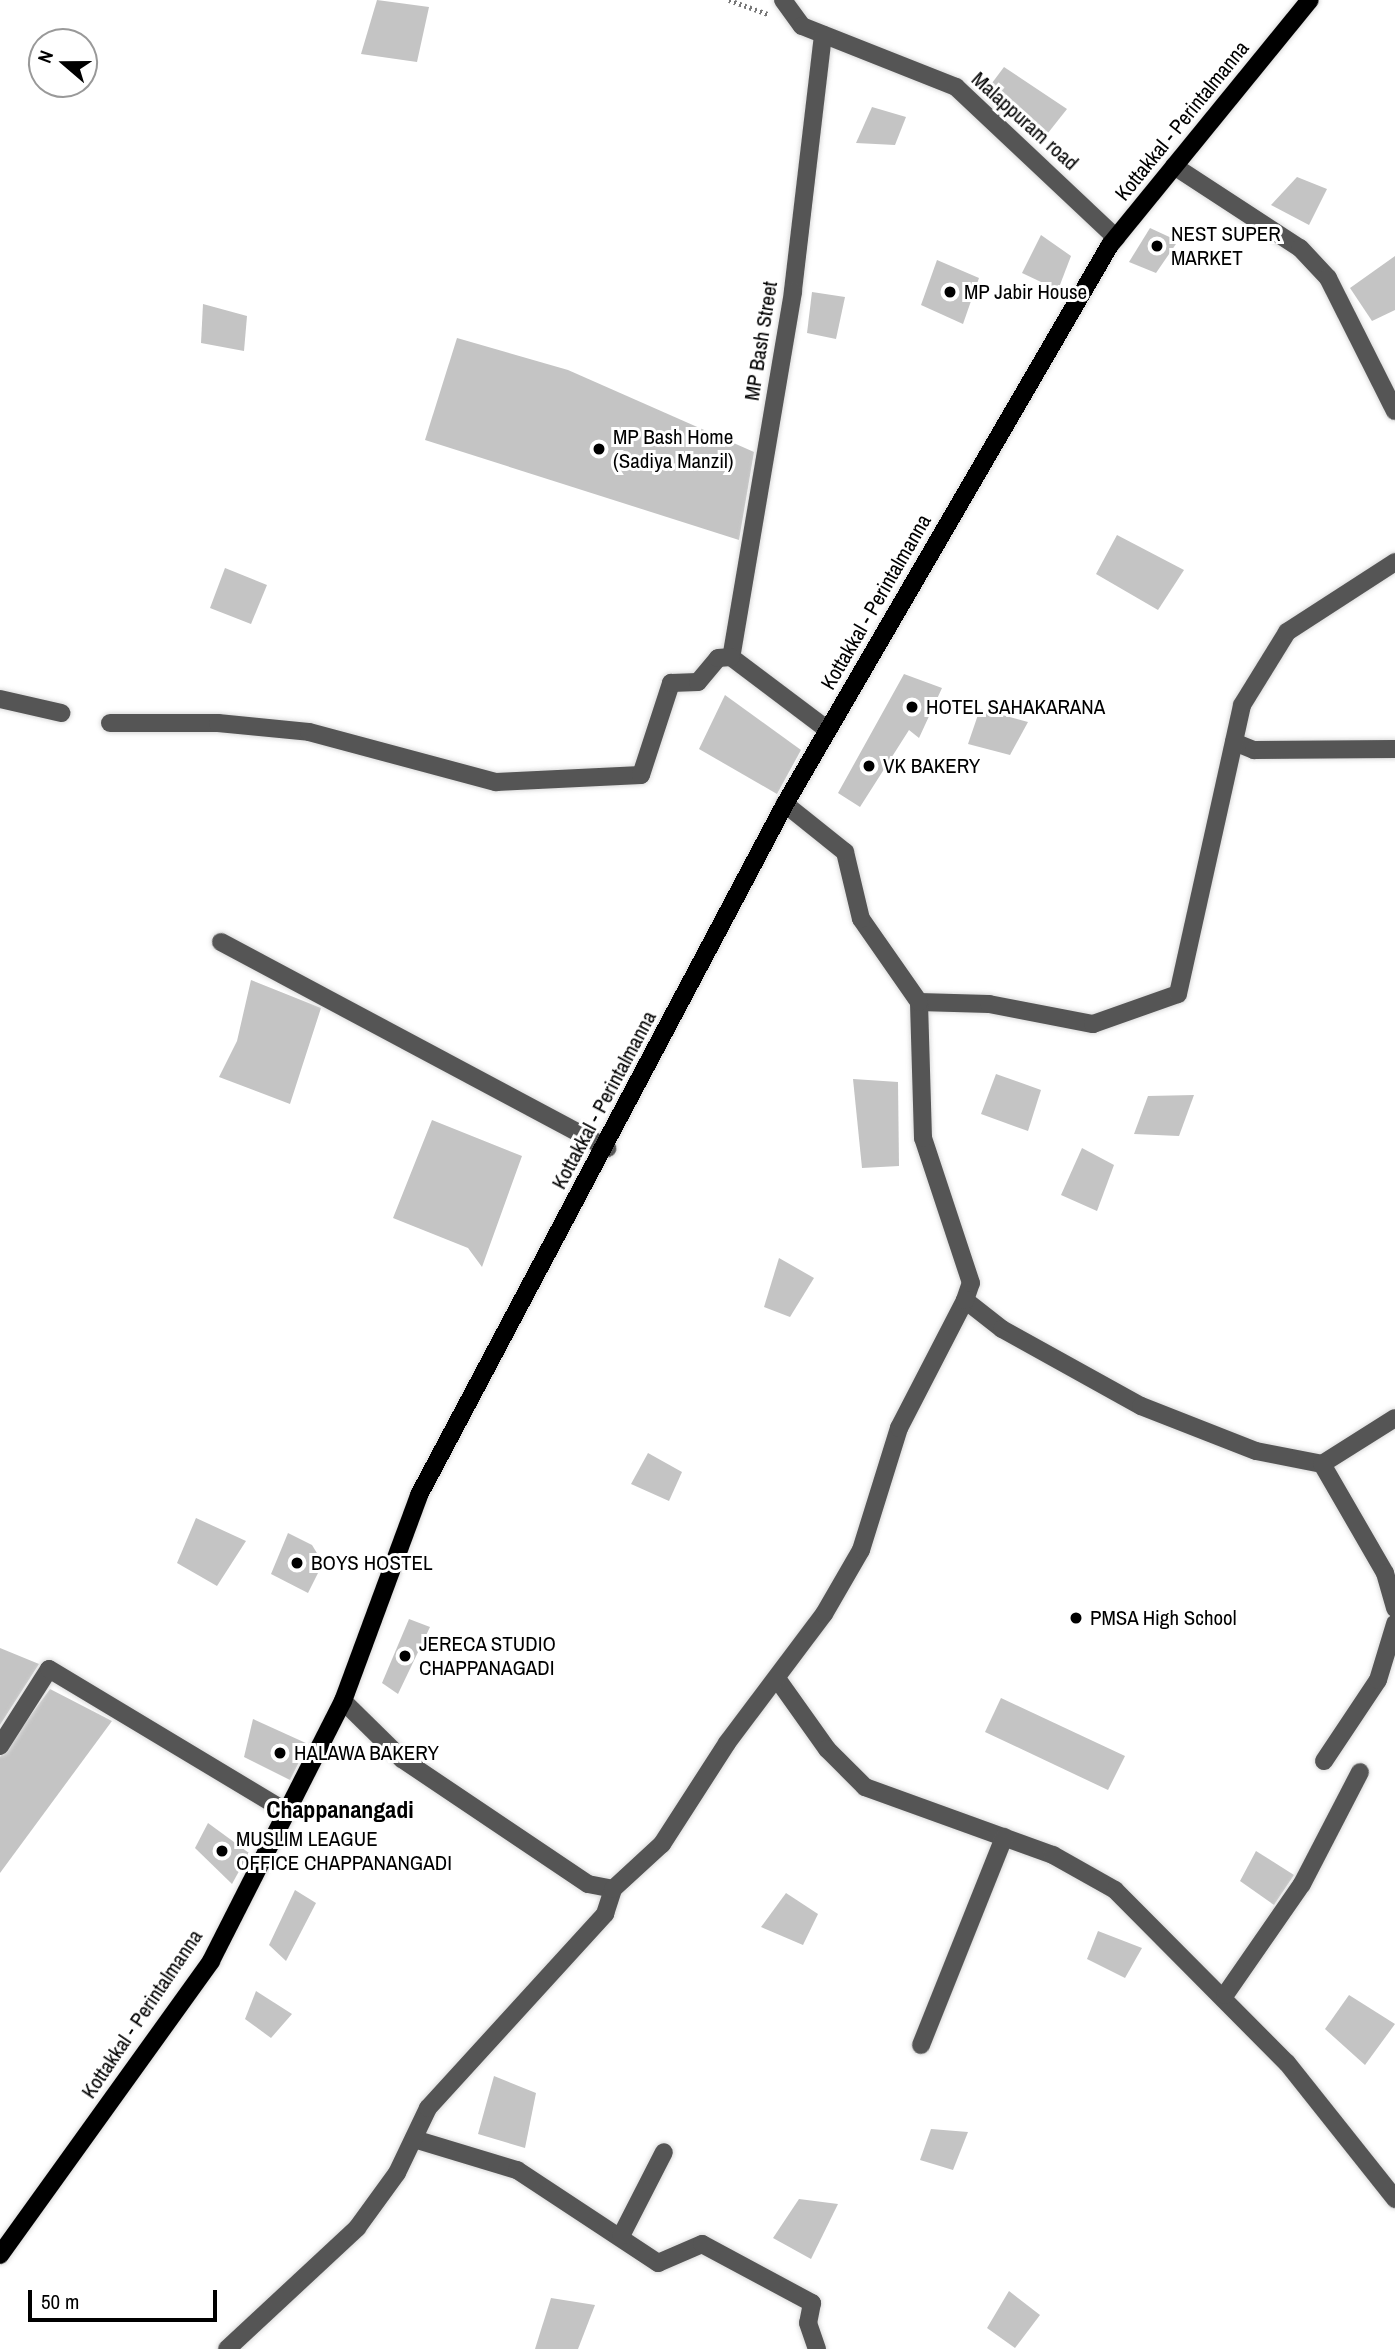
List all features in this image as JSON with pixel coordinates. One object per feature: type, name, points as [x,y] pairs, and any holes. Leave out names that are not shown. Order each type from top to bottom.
[{"type":"main road","name":"Kottakkal - Perintalmanna","points":[[0,2255],[211,1961],[343,1701],[419,1495],[607,1148],[785,804],[1116,238],[1310,0]]},
{"type":"street","name":"Malappuram road","points":[[783,0],[802,26],[956,87],[1116,238]]},
{"type":"street","name":"MP Bash Street","points":[[731,657],[793,292],[823,35]]},
{"type":"street","points":[[1174,166],[1300,248],[1328,278],[1395,411]]},
{"type":"street","points":[[919,1002],[989,1004],[1093,1024],[1178,994],[1242,705],[1287,632],[1395,562]]},
{"type":"street","points":[[110,723],[218,723],[309,732],[496,782],[641,775],[671,683],[698,682],[718,658],[731,657],[828,730]]},
{"type":"street","points":[[0,699],[61,713]]},
{"type":"street","points":[[1234,742],[1254,750],[1395,748]]},
{"type":"street","points":[[227,2349],[357,2228],[414,2139],[428,2108],[605,1914],[613,1889],[662,1844],[727,1743],[778,1679],[861,1550],[900,1428],[965,1300],[971,1283],[923,1138],[919,1002],[861,919],[845,852],[785,804]]},
{"type":"street","points":[[221,942],[607,1148]]},
{"type":"street","points":[[965,1300],[1002,1329],[1141,1406],[1256,1451],[1322,1464],[1395,1418]]},
{"type":"street","points":[[1322,1464],[1385,1573],[1395,1609]]},
{"type":"street","points":[[1324,1761],[1378,1680],[1395,1623]]},
{"type":"street","points":[[0,1745],[49,1669],[285,1811]]},
{"type":"street","points":[[778,1679],[827,1749],[866,1787],[1004,1837],[1115,1890],[1225,1996],[1395,2199]]},
{"type":"street","points":[[343,1701],[402,1759],[588,1884],[613,1889]]},
{"type":"street","points":[[1225,1996],[1302,1885],[1360,1772]]},
{"type":"street","points":[[921,2045],[1004,1837]]},
{"type":"street","points":[[414,2139],[517,2170],[621,2236],[658,2263],[702,2244],[812,2303],[808,2323],[817,2349]]},
{"type":"street","points":[[621,2236],[663,2152]]},
{"type":"building","points":[[377,0],[429,7],[417,62],[361,54]]},
{"type":"building","points":[[1004,67],[1067,109],[1044,138],[986,91]]},
{"type":"building","points":[[872,107],[906,117],[895,145],[856,143]]},
{"type":"building","points":[[1297,177],[1327,189],[1309,225],[1271,205]]},
{"type":"building","name":"NEST SUPER MARKET","points":[[1150,228],[1178,241],[1156,273],[1129,262]]},
{"type":"building","points":[[1041,235],[1071,256],[1058,290],[1022,273]]},
{"type":"building","points":[[1395,256],[1395,310],[1372,321],[1350,288]]},
{"type":"building","name":"MP Jabir House","points":[[937,260],[979,278],[963,324],[921,305]]},
{"type":"building","points":[[812,292],[845,297],[836,339],[807,333]]},
{"type":"building","points":[[203,304],[247,316],[244,351],[201,343]]},
{"type":"building","name":"MP Bash Home (Sadiya Manzil)","points":[[457,338],[568,370],[754,452],[739,540],[425,440]]},
{"type":"building","points":[[1117,535],[1184,570],[1158,610],[1096,574]]},
{"type":"building","points":[[225,568],[267,585],[251,624],[210,608]]},
{"type":"building","points":[[904,674],[942,688],[919,738],[909,730],[860,807],[838,793]]},
{"type":"building","points":[[725,695],[801,750],[777,794],[699,749]]},
{"type":"building","points":[[980,709],[1028,722],[1010,755],[968,744]]},
{"type":"building","points":[[251,980],[321,1008],[290,1104],[219,1077],[237,1041]]},
{"type":"building","points":[[996,1074],[1041,1090],[1028,1131],[981,1114]]},
{"type":"building","points":[[853,1079],[898,1082],[899,1166],[862,1168]]},
{"type":"building","points":[[1194,1095],[1179,1136],[1134,1134],[1148,1096]]},
{"type":"building","points":[[432,1120],[522,1156],[482,1267],[468,1248],[393,1218]]},
{"type":"building","points":[[1082,1148],[1114,1165],[1097,1211],[1061,1195]]},
{"type":"building","points":[[779,1258],[814,1278],[790,1317],[764,1307]]},
{"type":"building","points":[[648,1453],[682,1472],[669,1501],[631,1484]]},
{"type":"building","points":[[196,1518],[246,1541],[217,1586],[177,1563]]},
{"type":"building","name":"BOYS HOSTEL","points":[[288,1533],[312,1545],[323,1563],[308,1593],[271,1574]]},
{"type":"building","name":"JERECA STUDIO CHAPPANAGADI","points":[[409,1619],[430,1627],[398,1694],[382,1683]]},
{"type":"building","points":[[0,1648],[39,1664],[0,1725]]},
{"type":"building","points":[[50,1689],[112,1721],[0,1873],[0,1757]]},
{"type":"building","points":[[1001,1698],[1125,1756],[1108,1790],[985,1732]]},
{"type":"building","name":"HALAWA BAKERY","points":[[253,1719],[308,1744],[290,1780],[244,1757]]},
{"type":"building","name":"MUSLIM LEAGUE OFFICE CHAPPANANGADI","points":[[208,1823],[249,1853],[232,1884],[195,1848]]},
{"type":"building","points":[[1256,1851],[1294,1875],[1274,1905],[1240,1881]]},
{"type":"building","points":[[295,1890],[316,1903],[286,1961],[269,1945]]},
{"type":"building","points":[[786,1893],[818,1914],[803,1945],[761,1927]]},
{"type":"building","points":[[1098,1931],[1142,1948],[1125,1978],[1087,1959]]},
{"type":"building","points":[[256,1991],[292,2014],[271,2038],[245,2019]]},
{"type":"building","points":[[1349,1995],[1395,2024],[1365,2065],[1325,2029]]},
{"type":"building","points":[[494,2076],[536,2093],[525,2148],[478,2134]]},
{"type":"building","points":[[931,2129],[968,2132],[953,2170],[920,2160]]},
{"type":"building","points":[[799,2199],[838,2204],[811,2259],[773,2238]]},
{"type":"building","points":[[1009,2291],[1040,2315],[1015,2348],[987,2328]]},
{"type":"building","points":[[551,2298],[595,2305],[578,2349],[535,2349]]},
{"type":"place","name":"NEST SUPER MARKET","points":[[1157,246]]},
{"type":"place","name":"MP Jabir House","points":[[950,292]]},
{"type":"place","name":"MP Bash Home (Sadiya Manzil)","points":[[599,449]]},
{"type":"place","name":"HOTEL SAHAKARANA","points":[[912,707]]},
{"type":"place","name":"VK BAKERY","points":[[869,766]]},
{"type":"place","name":"BOYS HOSTEL","points":[[297,1563]]},
{"type":"place","name":"PMSA High School","points":[[1076,1618]]},
{"type":"place","name":"JERECA STUDIO CHAPPANAGADI","points":[[405,1656]]},
{"type":"place","name":"HALAWA BAKERY","points":[[280,1753]]},
{"type":"place","name":"MUSLIM LEAGUE OFFICE CHAPPANANGADI","points":[[222,1851]]},
{"type":"district","name":"Chappanangadi","points":[[340,1810]]}]
